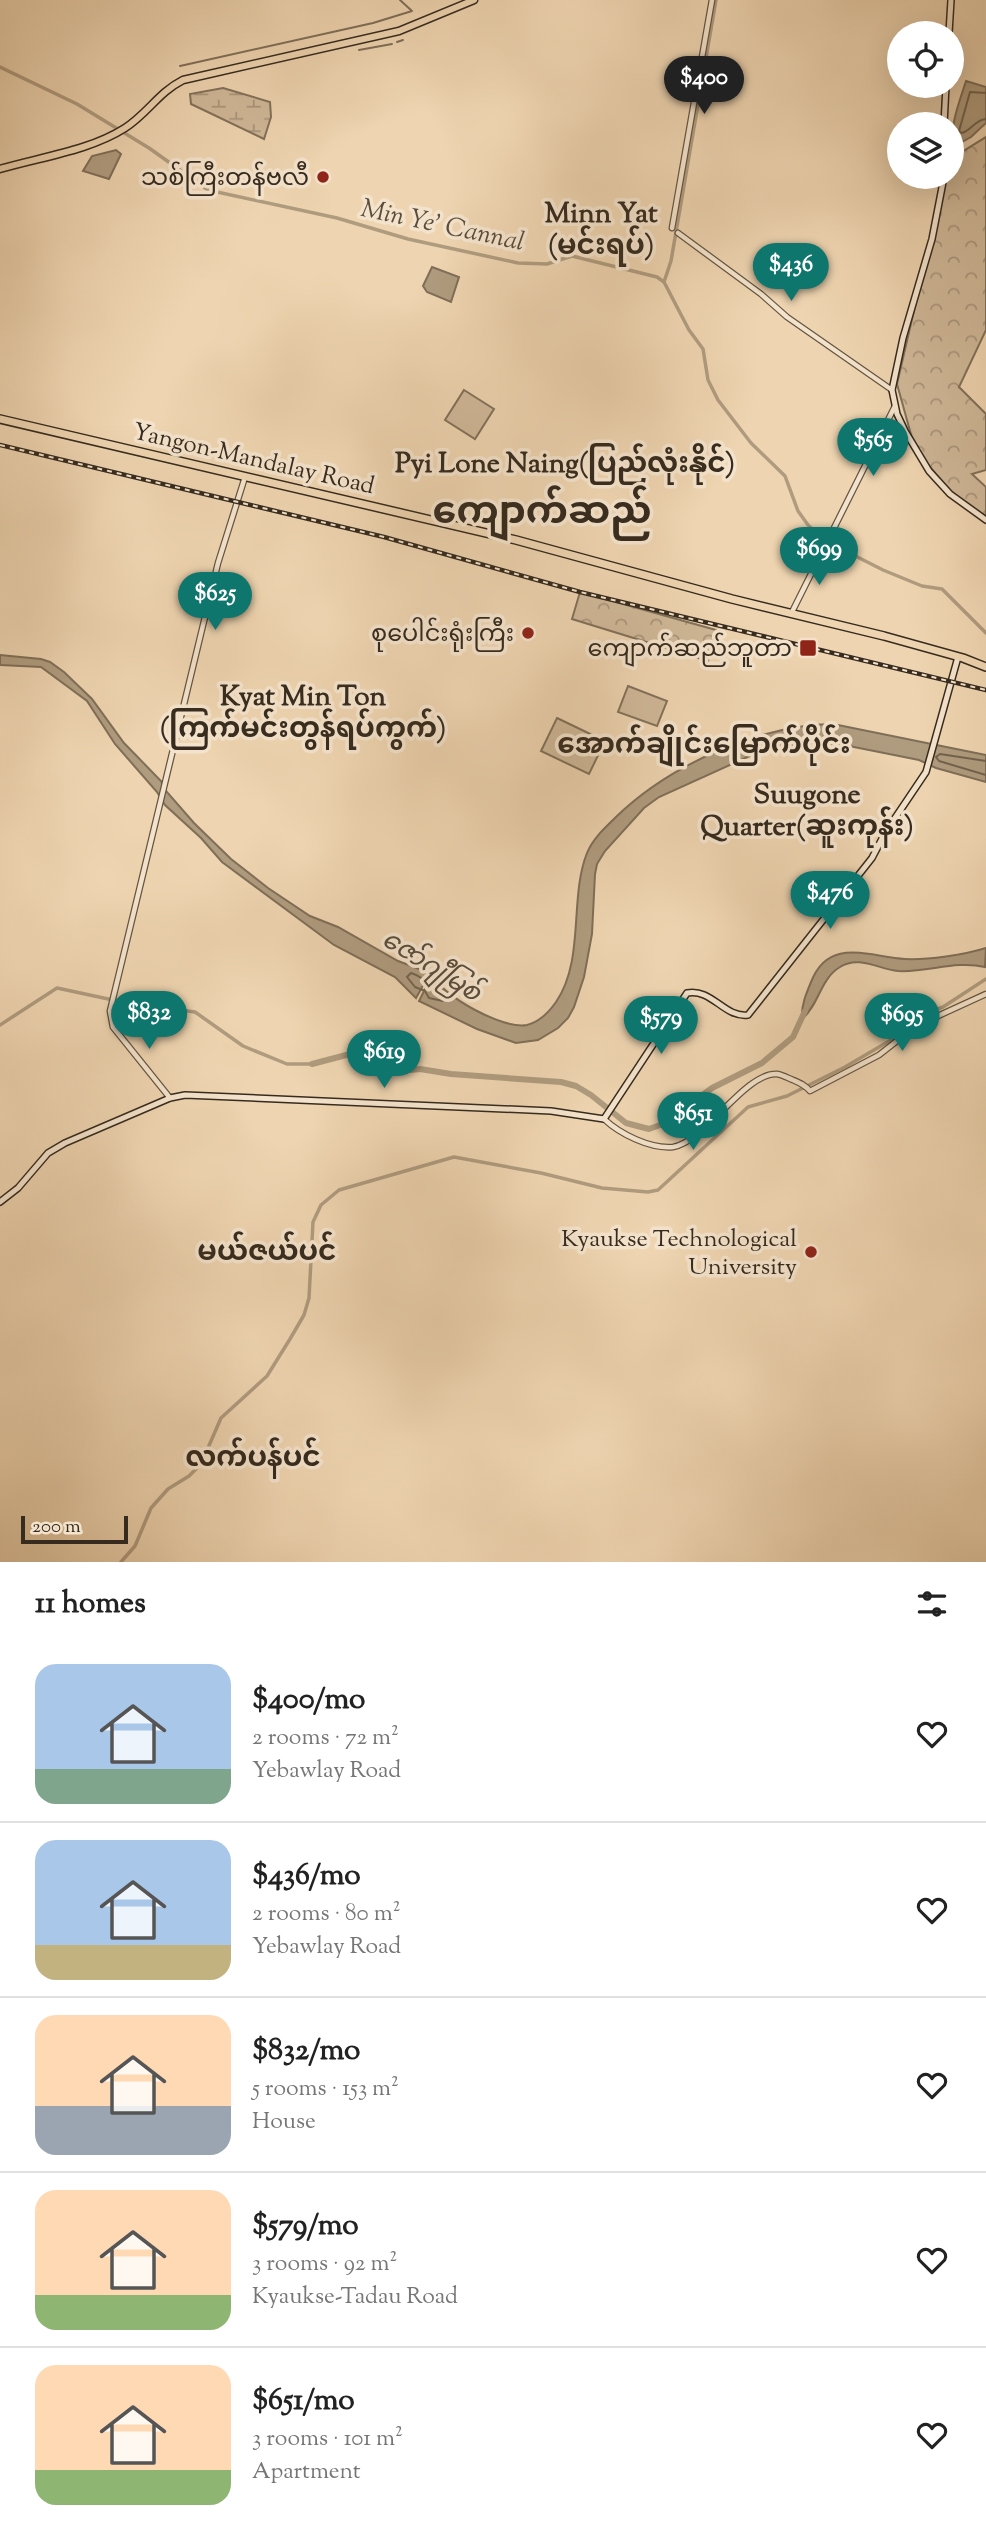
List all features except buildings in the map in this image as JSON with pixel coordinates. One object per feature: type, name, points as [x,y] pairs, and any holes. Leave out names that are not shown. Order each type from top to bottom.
[{"type":"highway","name":"Yangon-Mandalay Road","points":[[0,419],[527,543],[791,614],[848,626],[986,667]]},
{"type":"main road","points":[[0,169],[111,136],[137,119],[161,93],[183,80],[399,31],[474,0]]},
{"type":"main road","points":[[950,21],[951,0]]},
{"type":"main road","points":[[942,189],[932,239],[903,338],[892,390],[905,431],[929,471],[950,494],[986,520]]},
{"type":"main road","points":[[0,1202],[18,1188],[48,1153],[65,1143],[170,1098],[194,1095],[237,1096],[551,1111],[604,1119],[610,1114],[665,1023],[687,993],[691,991],[709,996],[725,1009],[741,1016],[748,1015],[872,858],[927,769],[958,657]]},
{"type":"street","points":[[672,228],[712,0]]},
{"type":"street","points":[[678,233],[761,294],[787,317],[892,390]]},
{"type":"street","points":[[791,614],[895,405]]},
{"type":"street","points":[[170,1098],[113,1027],[110,1007],[218,563],[245,476]]},
{"type":"street","points":[[604,1119],[632,1138],[672,1147],[688,1140],[745,1090],[770,1075],[782,1075],[805,1085],[810,1091],[879,1055],[916,1026],[986,994]]},
{"type":"green space","points":[[223,88],[270,102],[271,117],[264,139],[191,104],[190,94]]},
{"type":"green space","points":[[986,137],[986,330],[959,387],[986,414],[986,470],[972,474],[986,487],[986,517],[961,504],[915,449],[897,384],[942,189],[964,189],[964,151]]},
{"type":"green space","points":[[464,390],[494,409],[475,439],[445,420]]},
{"type":"green space","points":[[580,592],[716,630],[708,661],[572,619]]},
{"type":"green space","points":[[628,686],[667,701],[657,726],[618,712]]},
{"type":"green space","points":[[557,718],[605,741],[589,774],[541,751]]},
{"type":"water","points":[[966,81],[986,87],[986,123],[964,141],[964,112],[957,112],[960,98],[964,98]]},
{"type":"water","points":[[116,150],[121,154],[109,179],[83,171],[92,156]]},
{"type":"water","points":[[432,267],[459,277],[451,302],[427,292],[423,286]]},
{"type":"water","points":[[0,655],[41,659],[64,672],[92,699],[124,743],[161,781],[166,791],[194,823],[231,859],[268,888],[310,916],[338,927],[398,961],[430,973],[416,998],[395,977],[334,945],[222,862],[201,838],[165,805],[115,744],[87,701],[41,667],[0,665]]},
{"type":"water","points":[[833,724],[986,755],[986,782],[936,768],[919,760],[839,744],[810,742],[752,755],[659,797],[644,808],[605,851],[597,864],[595,874],[592,934],[584,977],[574,1007],[558,1028],[538,1040],[516,1043],[477,1029],[419,1001],[432,975],[460,1001],[489,1017],[517,1025],[531,1024],[540,1019],[556,1002],[565,985],[574,948],[582,871],[587,853],[604,829],[638,797],[663,780],[717,751],[775,732]]},
{"type":"water","points":[[986,948],[985,967],[963,965],[898,971],[861,962],[847,964],[828,978],[802,1019],[802,1009],[811,982],[828,959],[839,954],[864,953],[914,959],[957,955]]},
{"type":"waterway","points":[[180,66],[373,23],[412,11],[400,0]]},
{"type":"waterway","points":[[664,282],[671,261],[716,0]]},
{"type":"waterway","points":[[397,42],[403,40]]},
{"type":"waterway","points":[[359,50],[392,44]]},
{"type":"waterway","name":"Min Ye' Cannal","points":[[0,67],[77,104],[149,148],[208,190],[337,218],[408,239],[518,263],[547,264],[572,256],[657,277],[664,282],[689,330],[703,349],[708,380],[718,400],[751,443],[785,476],[798,511],[808,525],[824,540],[883,570],[922,586],[942,589],[986,633]]},
{"type":"waterway","points":[[121,1562],[135,1546],[151,1508],[168,1489],[189,1476],[201,1464],[221,1418],[267,1376],[290,1339],[304,1315],[309,1298],[313,1222],[321,1205],[339,1190],[454,1157],[541,1173],[602,1188],[648,1192],[658,1190],[748,1107],[787,1096],[845,1067],[891,1040],[914,1018],[943,1007],[986,979]]},
{"type":"waterway","points":[[0,1025],[57,988],[127,1003],[195,1012],[243,1046],[287,1064],[312,1064]]},
{"type":"waterway","points":[[312,1064],[350,1054],[360,1063],[390,1072],[420,1069],[451,1074],[561,1082],[576,1086],[591,1095],[626,1123],[649,1129],[663,1124],[712,1088],[762,1063],[793,1037],[805,1011]]},
{"type":"railway","points":[[0,445],[384,537],[580,592],[986,690]]},
{"type":"place","name":"သစ်ကြီးတန်ဗလီ","points":[[323,177]]},
{"type":"place","name":"စုပေါင်းရုံးကြီး","points":[[528,633]]},
{"type":"place","name":"ကျောက်ဆည်ဘူတာ","points":[[808,648]]},
{"type":"place","name":"Kyaukse Technological University","points":[[811,1252]]},
{"type":"district","name":"Minn Yat (မင်းရပ်)","points":[[601,228]]},
{"type":"district","name":"Pyi Lone Naing(ပြည်လုံးနိုင်)","points":[[565,462]]},
{"type":"district","name":"ကျောက်ဆည်","points":[[542,510]]},
{"type":"district","name":"Kyat Min Ton (ကြက်မင်းတွန်ရပ်ကွက်)","points":[[303,711]]},
{"type":"district","name":"အောက်ချိုင်းမြောက်ပိုင်း","points":[[704,743]]},
{"type":"district","name":"Suugone Quarter(ဆူးကုန်း)","points":[[807,809]]},
{"type":"district","name":"မယ်ဇယ်ပင်","points":[[267,1250]]},
{"type":"district","name":"လက်ပန်ပင်","points":[[253,1456]]},
{"type":"water label","name":"ဇော်ဂျီမြစ်","points":[[432,965]]}]
